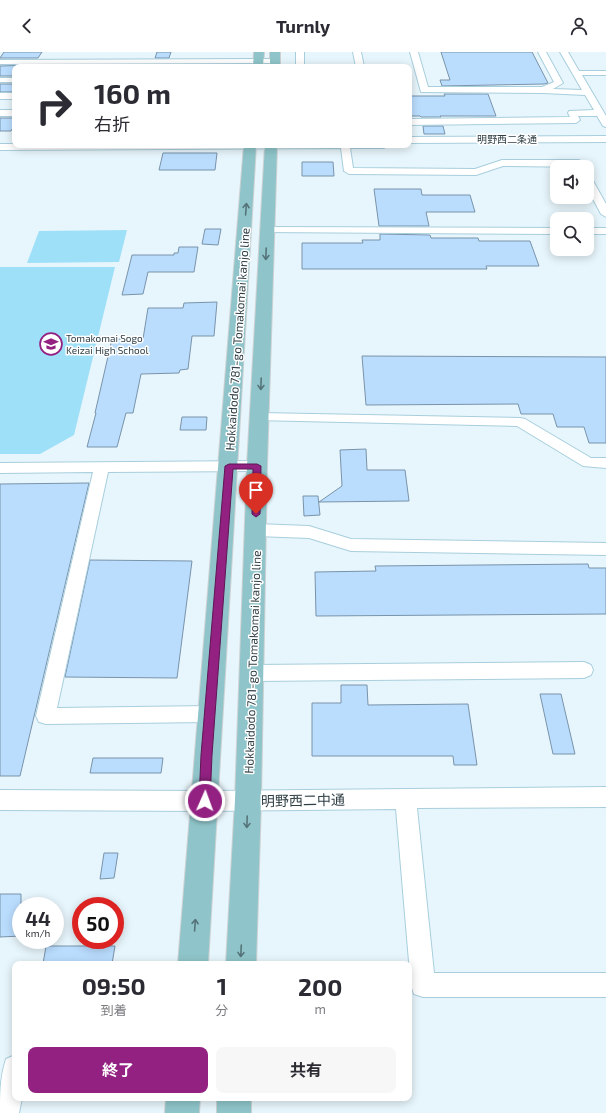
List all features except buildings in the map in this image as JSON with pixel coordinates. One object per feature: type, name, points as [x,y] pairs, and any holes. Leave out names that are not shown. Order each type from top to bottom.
[{"type":"main road","name":"Hokkaidodo 781-go Tomakomai kanjo line","points":[[240,961],[248,800],[257,466],[267,230],[261,148]]},
{"type":"main road","name":"Hokkaidodo 781-go Tomakomai kanjo line","points":[[193,961],[229,466],[261,148]]},
{"type":"main road","points":[[182,1113],[183,1101]]},
{"type":"main road","points":[[234,1101],[234,1113]]},
{"type":"street","points":[[14,62],[20,52]]},
{"type":"street","points":[[60,62],[65,52]]},
{"type":"street","points":[[108,64],[113,52]]},
{"type":"street","points":[[300,52],[300,64]]},
{"type":"street","points":[[357,52],[359,64]]},
{"type":"street","points":[[414,52],[420,90],[544,90],[588,93]]},
{"type":"street","points":[[542,52],[571,83],[588,93],[606,124]]},
{"type":"street","points":[[564,52],[577,73]]},
{"type":"street","points":[[0,62],[108,64],[275,60]]},
{"type":"street","points":[[544,90],[571,83],[577,73]]},
{"type":"street","points":[[577,73],[606,73]]},
{"type":"street","points":[[0,80],[12,80]]},
{"type":"street","points":[[0,96],[12,96]]},
{"type":"street","points":[[0,113],[12,113]]},
{"type":"street","points":[[412,122],[576,120],[572,113],[599,113]]},
{"type":"street","name":"明野西二条通","points":[[412,140],[606,139]]},
{"type":"street","points":[[0,141],[12,141]]},
{"type":"street","name":"明野西二条通","points":[[412,145],[606,144]]},
{"type":"street","points":[[0,147],[12,147]]},
{"type":"street","points":[[345,148],[349,171],[476,172],[502,163],[550,163]]},
{"type":"street","points":[[594,192],[606,214]]},
{"type":"street","points":[[267,230],[550,231]]},
{"type":"street","points":[[594,231],[606,231]]},
{"type":"street","points":[[260,417],[520,422],[588,463],[606,463]]},
{"type":"street","points":[[0,468],[257,466]]},
{"type":"street","points":[[101,468],[46,716],[210,714]]},
{"type":"street","points":[[256,530],[309,532],[351,545],[606,549]]},
{"type":"street","points":[[251,673],[584,670]]},
{"type":"street","name":"明野西二中通","points":[[0,800],[205,801],[606,797]]},
{"type":"street","points":[[406,799],[423,985],[606,986]]},
{"type":"street","points":[[6,1113],[12,1083]]},
{"type":"shaded area","points":[[127,230],[119,262],[27,263],[39,231]]},
{"type":"shaded area","name":"Tomakomai Sogo Keizai High School","points":[[0,267],[115,267],[74,435],[40,454],[0,454]]},
{"type":"place","name":"Tomakomai Sogo Keizai High School","points":[[51,344]]},
{"type":"route","points":[[205,801],[207,755],[229,466],[257,466],[256,514]]}]
